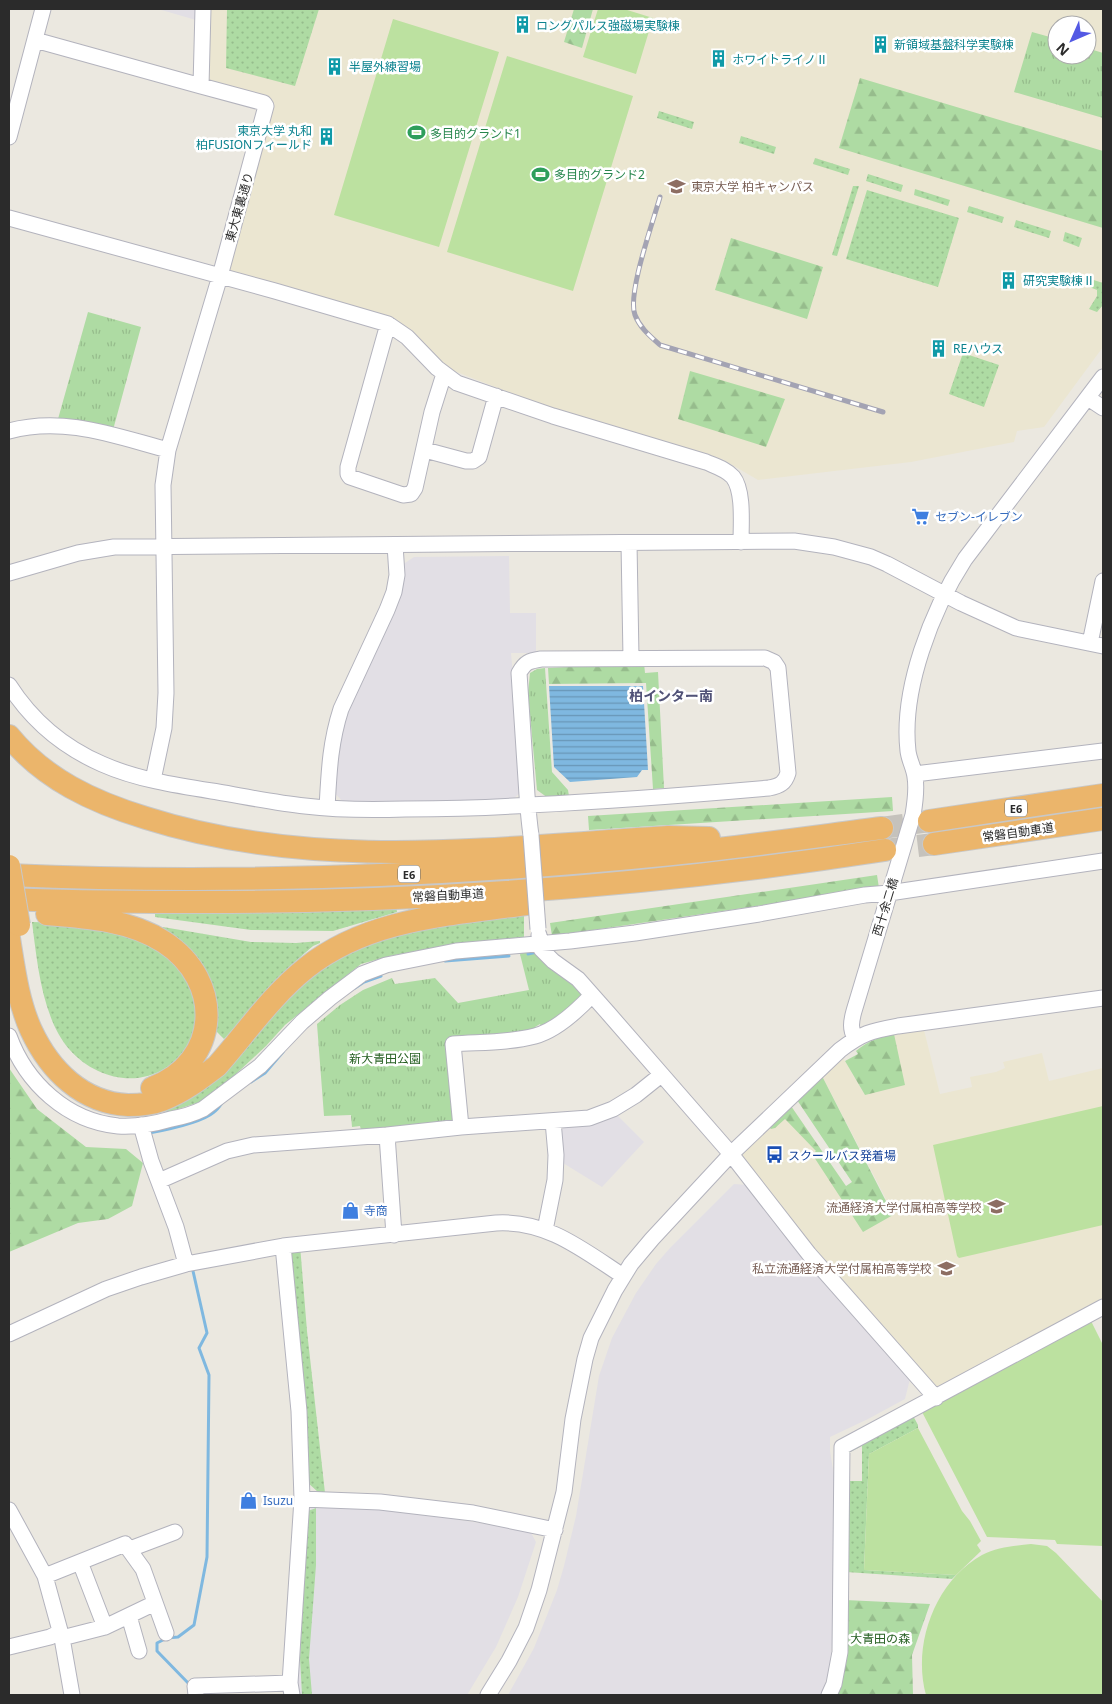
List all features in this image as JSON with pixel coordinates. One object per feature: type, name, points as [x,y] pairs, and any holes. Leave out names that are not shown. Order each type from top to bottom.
[{"type":"highway","points":[[9,736],[19,748],[49,775],[100,802],[187,830],[290,848],[366,853],[668,837],[808,838]]},
{"type":"highway","name":"常磐自動車道","points":[[929,821],[1103,795]]},
{"type":"highway","name":"常磐自動車道","points":[[934,844],[1103,819]]},
{"type":"highway","name":"常磐自動車道","points":[[9,875],[200,879],[425,873],[544,866],[673,854],[882,828]]},
{"type":"highway","name":"常磐自動車道","points":[[9,899],[106,902],[291,902],[545,890],[712,874],[885,850]]},
{"type":"highway","points":[[9,866],[12,925],[21,1003],[31,1029],[50,1063],[74,1086],[88,1095],[119,1104],[148,1104],[161,1101],[204,1076],[217,1066],[270,1004],[305,968],[344,944],[374,931],[416,920],[544,902],[712,874]]},
{"type":"highway","points":[[74,916],[120,924],[152,936],[174,950],[185,960],[199,980],[206,1004],[207,1017],[201,1043],[188,1065],[170,1081],[149,1090],[136,1091],[118,1090],[100,1085],[89,1080],[70,1066],[55,1047],[40,1016],[12,925],[74,916]]},
{"type":"street","points":[[9,137],[43,9]]},
{"type":"street","points":[[35,40],[201,86],[203,9]]},
{"type":"street","name":"東大東裏通り","points":[[201,86],[266,106],[262,129],[220,276]]},
{"type":"street","points":[[9,218],[388,324],[407,337],[444,374],[457,383],[553,416],[706,462],[724,470],[733,477],[738,487],[741,542]]},
{"type":"street","points":[[153,780],[164,728],[166,693],[163,484],[168,450],[220,276]]},
{"type":"street","points":[[388,324],[348,467],[348,474],[354,480],[403,495],[411,494],[415,488],[432,412],[444,374]]},
{"type":"street","name":"西十余二橋","points":[[855,1038],[851,1032],[854,1011],[913,815],[916,790],[915,774],[908,751],[910,704],[914,679],[923,646],[944,595],[965,559],[1103,377]]},
{"type":"street","points":[[425,450],[466,461],[473,461],[479,456],[496,396]]},
{"type":"street","points":[[1088,398],[1103,408]]},
{"type":"street","points":[[9,431],[38,425],[79,427],[168,450]]},
{"type":"street","points":[[9,573],[87,552],[114,547],[794,542],[834,547],[887,564],[944,595],[1016,628],[1096,644],[1103,584]]},
{"type":"street","points":[[629,543],[631,658]]},
{"type":"street","points":[[327,808],[328,774],[334,733],[341,709],[394,592],[398,575],[395,544]]},
{"type":"street","points":[[9,685],[32,716],[62,742],[102,764],[153,780],[182,787],[259,800],[327,808],[383,810],[467,809],[528,806],[778,786],[785,781],[788,772],[778,668],[774,662],[765,658],[631,658],[541,660],[528,661],[523,665],[519,673],[528,806],[541,949],[547,956],[574,975],[592,995],[731,1154],[809,1254],[936,1398]]},
{"type":"street","points":[[915,774],[1103,751]]},
{"type":"street","points":[[9,1036],[22,1063],[38,1086],[64,1107],[86,1118],[107,1124],[119,1126],[141,1125],[193,1114],[203,1110],[260,1066],[296,1028],[330,998],[370,970],[414,959],[539,936],[634,933],[866,895],[1103,861]]},
{"type":"street","points":[[461,1127],[453,1044],[536,1036],[548,1031],[564,1020],[592,995]]},
{"type":"street","points":[[488,1695],[526,1628],[539,1590],[564,1492],[573,1419],[591,1338],[602,1314],[624,1276],[652,1239],[731,1154],[855,1038],[870,1031],[898,1026],[1103,998]]},
{"type":"street","points":[[159,1181],[227,1151],[253,1145],[589,1118],[613,1109],[636,1095],[661,1075]]},
{"type":"street","points":[[545,1230],[556,1180],[556,1155],[552,1121]]},
{"type":"street","points":[[141,1125],[149,1153],[176,1227],[186,1264]]},
{"type":"street","points":[[386,1135],[394,1235]]},
{"type":"street","points":[[9,1334],[106,1289],[186,1264],[283,1246],[507,1222],[529,1224],[545,1230],[572,1243],[624,1276]]},
{"type":"street","points":[[196,1695],[195,1686],[291,1689],[302,1500],[299,1411],[283,1246]]},
{"type":"street","points":[[828,1695],[834,1684],[840,1652],[842,1447],[1103,1307]]},
{"type":"street","points":[[302,1500],[380,1502],[474,1513],[555,1530]]},
{"type":"street","points":[[9,1510],[14,1532],[45,1576],[61,1635],[72,1695]]},
{"type":"street","points":[[130,1549],[175,1532]]},
{"type":"street","points":[[45,1576],[125,1544],[143,1569],[166,1633]]},
{"type":"street","points":[[80,1562],[106,1627]]},
{"type":"street","points":[[9,1646],[106,1627],[155,1603]]},
{"type":"street","points":[[129,1616],[139,1651]]},
{"type":"shaded area","points":[[158,9],[196,9],[196,20]]},
{"type":"shaded area","name":"東京大学 柏キャンパス","points":[[208,9],[1103,9],[1103,347],[1044,427],[1017,431],[1014,442],[911,462],[758,480],[722,459],[577,419],[444,367],[401,324],[231,273],[228,269],[273,102],[211,85],[208,82]]},
{"type":"shaded area","points":[[509,556],[510,613],[536,613],[536,653],[511,653],[523,790],[511,801],[344,803],[332,790],[343,720],[402,565],[414,557]]},
{"type":"shaded area","name":"流通経済大学付属柏高等学校","points":[[924,1030],[940,1094],[972,1087],[970,1077],[996,1072],[1005,1068],[1003,1062],[1042,1053],[1049,1081],[1103,1068],[1103,1302],[938,1391],[829,1266],[737,1156],[791,1106],[846,1187],[886,1199],[822,1076],[842,1056],[865,1095],[894,1034]]},
{"type":"shaded area","points":[[616,1114],[644,1142],[602,1187],[563,1163],[560,1132],[565,1126]]},
{"type":"shaded area","points":[[734,1184],[747,1185],[910,1379],[905,1399],[830,1437],[830,1451],[835,1483],[832,1644],[829,1671],[821,1695],[508,1695],[534,1648],[557,1590],[564,1566],[576,1516],[599,1376],[612,1338],[636,1293],[656,1264]]},
{"type":"shaded area","points":[[316,1506],[422,1514],[530,1531],[536,1542],[518,1597],[496,1647],[467,1695],[297,1695],[308,1510]]},
{"type":"green space","points":[[227,9],[319,9],[295,86],[226,68]]},
{"type":"green space","points":[[574,9],[593,9],[582,48],[564,42]]},
{"type":"green space","points":[[598,9],[624,9],[653,18],[636,74],[583,57]]},
{"type":"green space","name":"多目的グランド1","points":[[393,19],[499,52],[439,247],[334,215]]},
{"type":"green space","points":[[1032,32],[1047,36],[1047,65],[1097,65],[1097,51],[1103,53],[1103,118],[1014,92]]},
{"type":"green space","name":"多目的グランド2","points":[[507,56],[633,96],[573,291],[447,252]]},
{"type":"green space","points":[[860,78],[1103,151],[1103,228],[839,148]]},
{"type":"green space","points":[[659,111],[694,122],[692,129],[657,118]]},
{"type":"green space","points":[[741,136],[776,147],[774,154],[739,143]]},
{"type":"green space","points":[[815,158],[850,169],[848,175],[813,164]]},
{"type":"green space","points":[[868,174],[903,185],[901,192],[866,181]]},
{"type":"green space","points":[[853,186],[859,186],[837,256],[832,255]]},
{"type":"green space","points":[[915,189],[950,200],[948,206],[914,195]]},
{"type":"green space","points":[[867,190],[959,218],[938,287],[846,259]]},
{"type":"green space","points":[[969,206],[1004,217],[1002,223],[967,212]]},
{"type":"green space","points":[[1016,220],[1051,231],[1049,238],[1014,227]]},
{"type":"green space","points":[[1065,232],[1082,238],[1079,247],[1063,241]]},
{"type":"green space","points":[[731,238],[823,267],[807,319],[715,290]]},
{"type":"green space","points":[[1075,274],[1103,283],[1103,305],[1097,312],[1089,309],[1097,296],[1097,290],[1074,281]]},
{"type":"green space","points":[[88,312],[141,327],[113,430],[58,419]]},
{"type":"green space","points":[[963,353],[999,365],[984,407],[949,394]]},
{"type":"green space","points":[[690,371],[785,399],[766,447],[678,419]]},
{"type":"green space","points":[[644,663],[645,673],[658,672],[664,788],[653,789],[646,683],[549,684],[548,668]]},
{"type":"green space","points":[[545,668],[552,772],[568,790],[569,796],[548,798],[537,790],[528,693],[530,673],[537,669]]},
{"type":"green space","points":[[892,797],[893,811],[589,830],[588,816]]},
{"type":"green space","points":[[877,875],[879,888],[552,936],[550,923]]},
{"type":"green space","points":[[396,905],[397,912],[333,931],[251,930],[155,917],[155,911]]},
{"type":"green space","points":[[524,915],[524,937],[462,943],[390,956],[361,964],[285,1025],[266,1046],[222,1087],[203,1101],[166,1113],[164,1107],[276,1010],[322,966],[372,936]]},
{"type":"green space","points":[[32,922],[69,923],[127,933],[158,945],[199,995],[198,1024],[181,1054],[168,1067],[152,1075],[135,1078],[117,1077],[100,1072],[84,1062],[69,1049],[53,1022],[42,988]]},
{"type":"green space","points":[[163,927],[251,942],[296,943],[320,941],[320,943],[313,946],[290,966],[224,1039],[215,1030],[162,929]]},
{"type":"green space","name":"新大青田公園","points":[[534,949],[582,991],[582,999],[542,1028],[540,1024],[535,1027],[536,1030],[449,1040],[455,1116],[450,1123],[361,1130],[360,1126],[352,1127],[351,1115],[324,1116],[317,1024],[340,1005],[363,990],[392,978],[395,984],[435,978],[458,1003],[529,990],[519,950]]},
{"type":"green space","points":[[894,1034],[905,1085],[865,1095],[845,1061],[858,1054],[856,1051],[869,1042]]},
{"type":"green space","points":[[9,1068],[37,1109],[86,1147],[126,1149],[143,1163],[132,1206],[108,1219],[78,1223],[9,1252]]},
{"type":"green space","points":[[822,1076],[893,1215],[863,1232],[812,1154],[816,1151],[785,1119],[775,1128],[771,1129],[769,1127],[791,1106],[846,1186],[852,1182],[797,1100]]},
{"type":"green space","points":[[1103,1106],[1103,1225],[959,1258],[957,1256],[933,1145]]},
{"type":"green space","points":[[300,1245],[307,1331],[325,1493],[318,1492],[307,1482],[289,1251]]},
{"type":"green space","points":[[1090,1319],[1103,1345],[1103,1546],[1057,1544],[1055,1540],[987,1537],[921,1410]]},
{"type":"green space","points":[[911,1412],[918,1428],[869,1454],[864,1570],[956,1575],[952,1579],[846,1572],[846,1481],[862,1481],[862,1446],[850,1452],[850,1470],[848,1472],[847,1446]]},
{"type":"green space","points":[[918,1428],[962,1511],[981,1541],[977,1545],[981,1551],[956,1575],[864,1570],[869,1454]]},
{"type":"green space","points":[[316,1508],[316,1565],[309,1659],[312,1695],[302,1695],[300,1658],[308,1511]]},
{"type":"green space","points":[[1031,1544],[1047,1546],[1056,1553],[1103,1602],[1103,1695],[926,1695],[922,1676],[925,1636],[931,1616],[951,1581],[966,1566],[988,1552],[1006,1547]]},
{"type":"green space","name":"大青田の森","points":[[845,1600],[930,1604],[912,1655],[913,1695],[834,1695]]},
{"type":"water","points":[[549,686],[643,686],[648,770],[642,770],[637,777],[570,782],[554,767]]},
{"type":"waterway","points":[[528,954],[537,952]]},
{"type":"waterway","points":[[445,961],[509,956]]},
{"type":"waterway","points":[[355,988],[364,982],[381,976]]},
{"type":"waterway","points":[[251,1082],[265,1073],[283,1052]]},
{"type":"waterway","points":[[149,1133],[201,1120],[215,1111],[222,1103]]},
{"type":"waterway","points":[[190,1685],[157,1651],[157,1643],[167,1638],[178,1637],[194,1625],[207,1557],[209,1375],[199,1348],[207,1333],[193,1271]]},
{"type":"tunnel","points":[[882,828],[929,821]]},
{"type":"tunnel","points":[[885,850],[934,844]]},
{"type":"railway","points":[[660,197],[642,258],[633,305],[635,315],[649,335],[660,345],[883,412]]},
{"type":"place","name":"ロングパルス強磁場実験棟","points":[[522,25]]},
{"type":"place","name":"新領域基盤科学実験棟","points":[[880,44]]},
{"type":"place","name":"ホワイトライノⅡ","points":[[718,59]]},
{"type":"place","name":"半屋外練習場","points":[[335,66]]},
{"type":"place","name":"多目的グランド1","points":[[416,133]]},
{"type":"place","name":"東京大学 丸和 柏FUSIONフィールド","points":[[326,137]]},
{"type":"place","name":"多目的グランド2","points":[[540,174]]},
{"type":"place","name":"東京大学 柏キャンパス","points":[[677,186]]},
{"type":"place","name":"研究実験棟Ⅱ","points":[[1009,280]]},
{"type":"place","name":"REハウス","points":[[939,348]]},
{"type":"place","name":"セブン-イレブン","points":[[921,516]]},
{"type":"place","name":"スクールバス発着場","points":[[774,1155]]},
{"type":"place","name":"流通経済大学付属柏高等学校","points":[[996,1207]]},
{"type":"place","name":"寺商","points":[[350,1210]]},
{"type":"place","name":"私立流通経済大学付属柏高等学校","points":[[946,1268]]},
{"type":"place","name":"Isuzu","points":[[249,1500]]},
{"type":"district","name":"柏インター南","points":[[671,695]]}]
